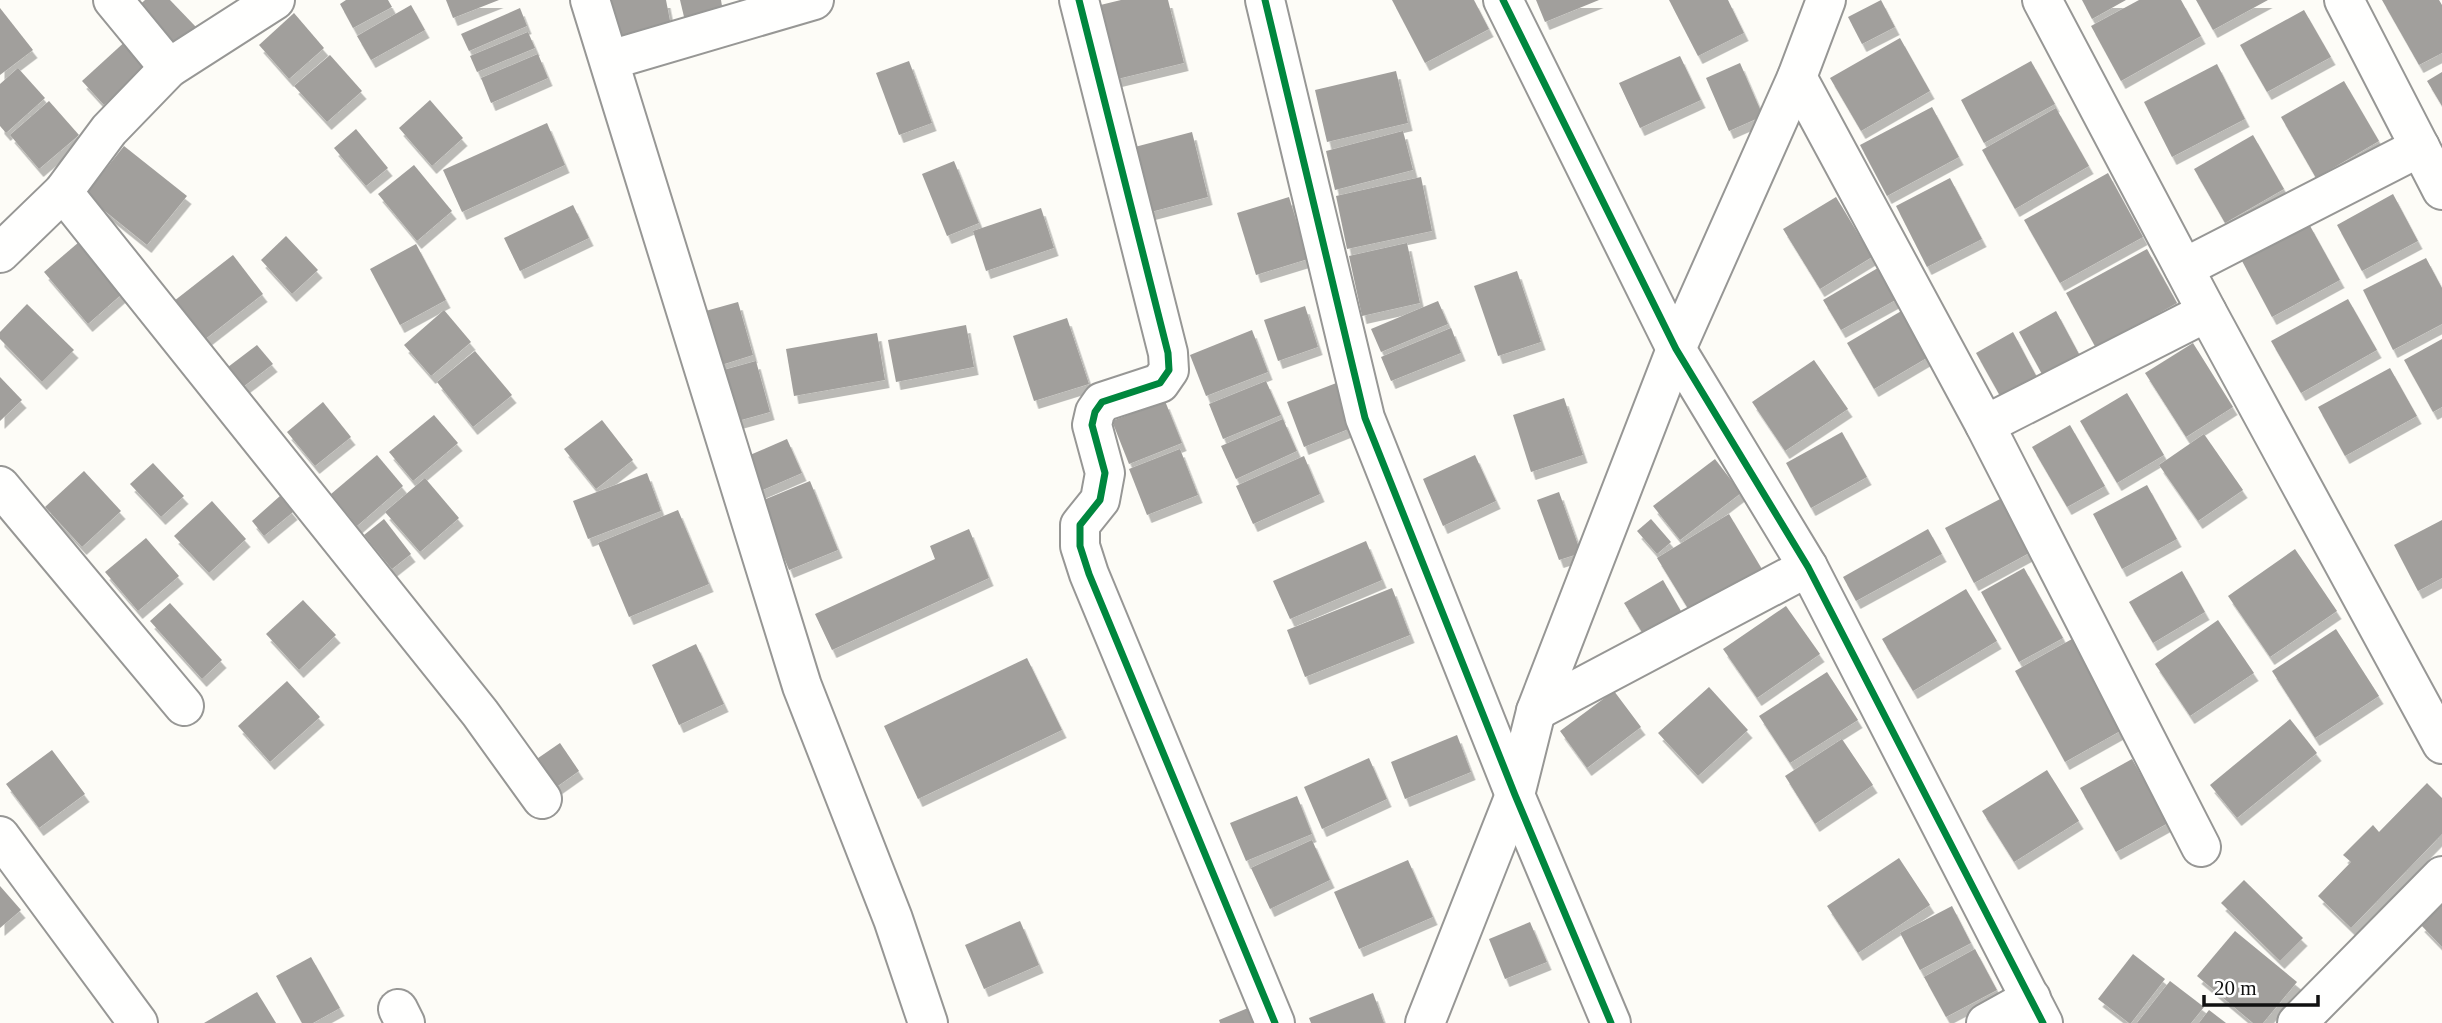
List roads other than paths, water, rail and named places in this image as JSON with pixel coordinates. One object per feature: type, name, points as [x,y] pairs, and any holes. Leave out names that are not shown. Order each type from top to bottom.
[{"type":"street","points":[[113,0],[169,68]]},
{"type":"street","points":[[0,253],[63,192],[109,130],[169,68],[275,0]]},
{"type":"street","points":[[590,0],[802,686],[893,919],[928,1023]]},
{"type":"street","points":[[610,60],[814,0]]},
{"type":"street","points":[[1079,0],[1168,353],[1169,370],[1160,383],[1102,402],[1095,412],[1092,425],[1105,473],[1100,500],[1080,525],[1080,546],[1089,574],[1275,1023]]},
{"type":"street","points":[[1265,0],[1365,418],[1516,795],[1611,1023]]},
{"type":"street","points":[[1503,0],[1676,349],[1808,567],[2037,1011],[1986,1023]]},
{"type":"street","points":[[1425,1023],[1516,795],[1536,711],[1676,349],[1797,77],[1826,0]]},
{"type":"street","points":[[2042,0],[2207,312],[2442,744]]},
{"type":"street","points":[[2344,0],[2442,190]]},
{"type":"street","points":[[1797,77],[1984,425],[2202,847]]},
{"type":"street","points":[[2184,268],[2420,147]]},
{"type":"street","points":[[63,192],[480,713],[542,799]]},
{"type":"street","points":[[1984,425],[2207,312]]},
{"type":"street","points":[[0,486],[184,706]]},
{"type":"street","points":[[1536,711],[1808,567]]},
{"type":"street","points":[[0,836],[138,1023]]},
{"type":"street","points":[[2297,1023],[2442,876]]}]
